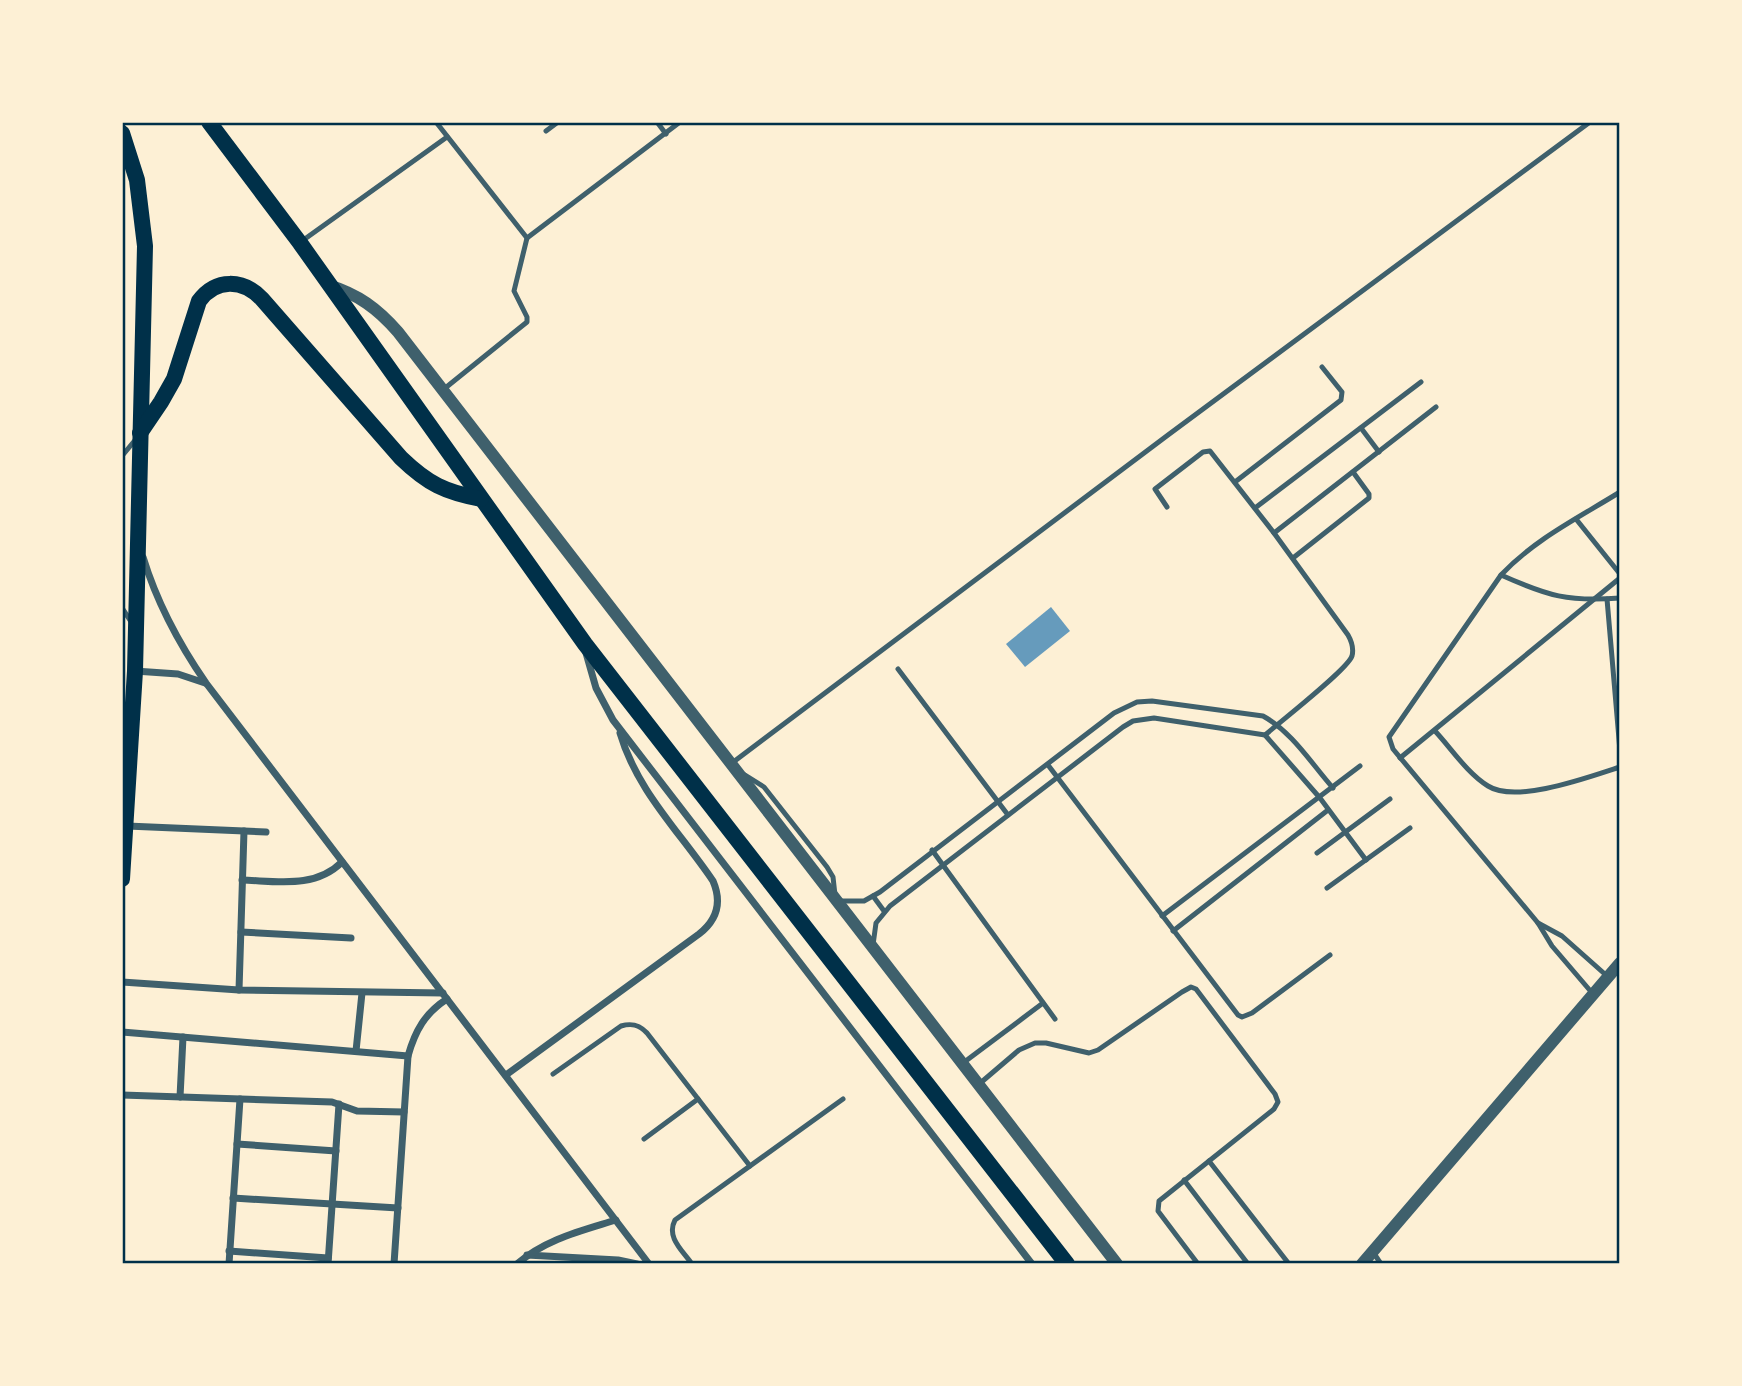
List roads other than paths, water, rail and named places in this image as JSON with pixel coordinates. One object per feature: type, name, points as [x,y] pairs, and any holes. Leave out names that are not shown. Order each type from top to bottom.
[{"type":"highway","points":[[209,122],[300,243],[585,644],[1067,1264]]},
{"type":"highway","points":[[122,133],[137,180],[144,230],[135,671],[122,879]]},
{"type":"highway","points":[[139,433],[162,402],[174,379],[199,301],[207,291],[218,285],[239,284],[257,294],[416,473],[441,489],[481,499]]},
{"type":"street","points":[[328,285],[355,295],[379,311],[443,389],[1117,1264]]},
{"type":"street","points":[[137,540],[163,609],[180,643],[206,683],[649,1264]]},
{"type":"street","points":[[585,644],[596,688],[603,705],[618,726],[1032,1264]]},
{"type":"street","points":[[135,671],[170,673],[206,683]]},
{"type":"street","points":[[506,1075],[699,934],[716,913],[718,897],[712,881],[645,788],[631,763],[618,726]]},
{"type":"street","points":[[126,826],[266,832]]},
{"type":"street","points":[[239,990],[244,831]]},
{"type":"street","points":[[242,880],[308,881],[329,873],[342,862]]},
{"type":"street","points":[[241,932],[351,938]]},
{"type":"street","points":[[1362,1264],[1619,963]]},
{"type":"street","points":[[122,982],[239,990],[445,996]]},
{"type":"street","points":[[356,1051],[362,993]]},
{"type":"street","points":[[394,1264],[408,1056],[413,1038],[422,1022],[445,996]]},
{"type":"street","points":[[122,1032],[408,1056]]},
{"type":"street","points":[[180,1097],[183,1037]]},
{"type":"street","points":[[122,1095],[339,1104],[357,1111],[404,1112]]},
{"type":"street","points":[[229,1264],[240,1099]]},
{"type":"street","points":[[229,1251],[328,1261],[339,1104]]},
{"type":"street","points":[[237,1144],[336,1151]]},
{"type":"street","points":[[233,1198],[398,1208]]},
{"type":"street","points":[[517,1264],[527,1255],[556,1239],[616,1220]]},
{"type":"street","points":[[527,1255],[618,1259],[637,1264]]},
{"type":"lane","points":[[436,122],[527,239]]},
{"type":"lane","points":[[546,131],[558,122]]},
{"type":"lane","points":[[657,122],[666,134]]},
{"type":"lane","points":[[443,389],[527,322],[514,293],[527,239],[681,122]]},
{"type":"lane","points":[[735,769],[1157,444],[1590,122]]},
{"type":"lane","points":[[300,243],[447,137]]},
{"type":"lane","points":[[1235,482],[1341,400],[1342,392],[1322,367]]},
{"type":"lane","points":[[1255,508],[1421,382]]},
{"type":"lane","points":[[1274,533],[1436,407]]},
{"type":"lane","points":[[1361,428],[1379,452]]},
{"type":"lane","points":[[122,456],[139,433]]},
{"type":"lane","points":[[1167,507],[1154,490],[1203,452],[1210,452],[1293,558],[1353,646],[1353,654],[1343,669],[1265,735]]},
{"type":"lane","points":[[1293,558],[1369,498],[1370,494],[1353,472]]},
{"type":"lane","points":[[1593,995],[1552,946],[1538,923],[1400,758],[1390,742],[1391,733],[1501,575],[1531,547],[1619,492]]},
{"type":"lane","points":[[1400,758],[1594,600],[1619,576],[1576,519]]},
{"type":"lane","points":[[1501,575],[1549,596],[1594,600],[1619,598]]},
{"type":"lane","points":[[1607,599],[1619,751]]},
{"type":"lane","points":[[122,608],[136,629]]},
{"type":"lane","points":[[898,669],[1008,815]]},
{"type":"lane","points":[[836,900],[855,903],[873,896],[1114,713],[1137,702],[1164,702],[1263,716],[1278,724],[1333,788]]},
{"type":"lane","points":[[873,946],[876,923],[884,911],[1123,727],[1143,718],[1265,735],[1320,798],[1366,860]]},
{"type":"lane","points":[[1436,730],[1476,776],[1489,787],[1502,791],[1533,790],[1619,768]]},
{"type":"lane","points":[[1048,765],[1234,1012],[1242,1017],[1252,1013],[1330,955]]},
{"type":"lane","points":[[1162,916],[1360,766]]},
{"type":"lane","points":[[1317,853],[1390,799]]},
{"type":"lane","points":[[1173,931],[1328,810]]},
{"type":"lane","points":[[1327,888],[1410,828]]},
{"type":"lane","points":[[932,850],[1055,1019]]},
{"type":"lane","points":[[873,896],[884,911]]},
{"type":"lane","points":[[1538,923],[1562,936],[1608,977]]},
{"type":"lane","points":[[978,1084],[1019,1050],[1035,1043],[1089,1052],[1098,1050],[1191,987],[1200,994],[1275,1094],[1278,1102],[1274,1109],[1162,1197],[1157,1206],[1198,1264]]},
{"type":"lane","points":[[963,1063],[1043,1003]]},
{"type":"lane","points":[[553,1074],[621,1026],[633,1024],[643,1029],[750,1166]]},
{"type":"lane","points":[[644,1139],[698,1099]]},
{"type":"lane","points":[[692,1264],[673,1239],[673,1224],[678,1217],[843,1100]]},
{"type":"lane","points":[[1209,1161],[1289,1264]]},
{"type":"lane","points":[[1184,1180],[1248,1264]]},
{"type":"lane","points":[[1373,1252],[1381,1264]]},
{"type":"water","points":[[1051,607],[1070,631],[1025,667],[1006,644]]}]
